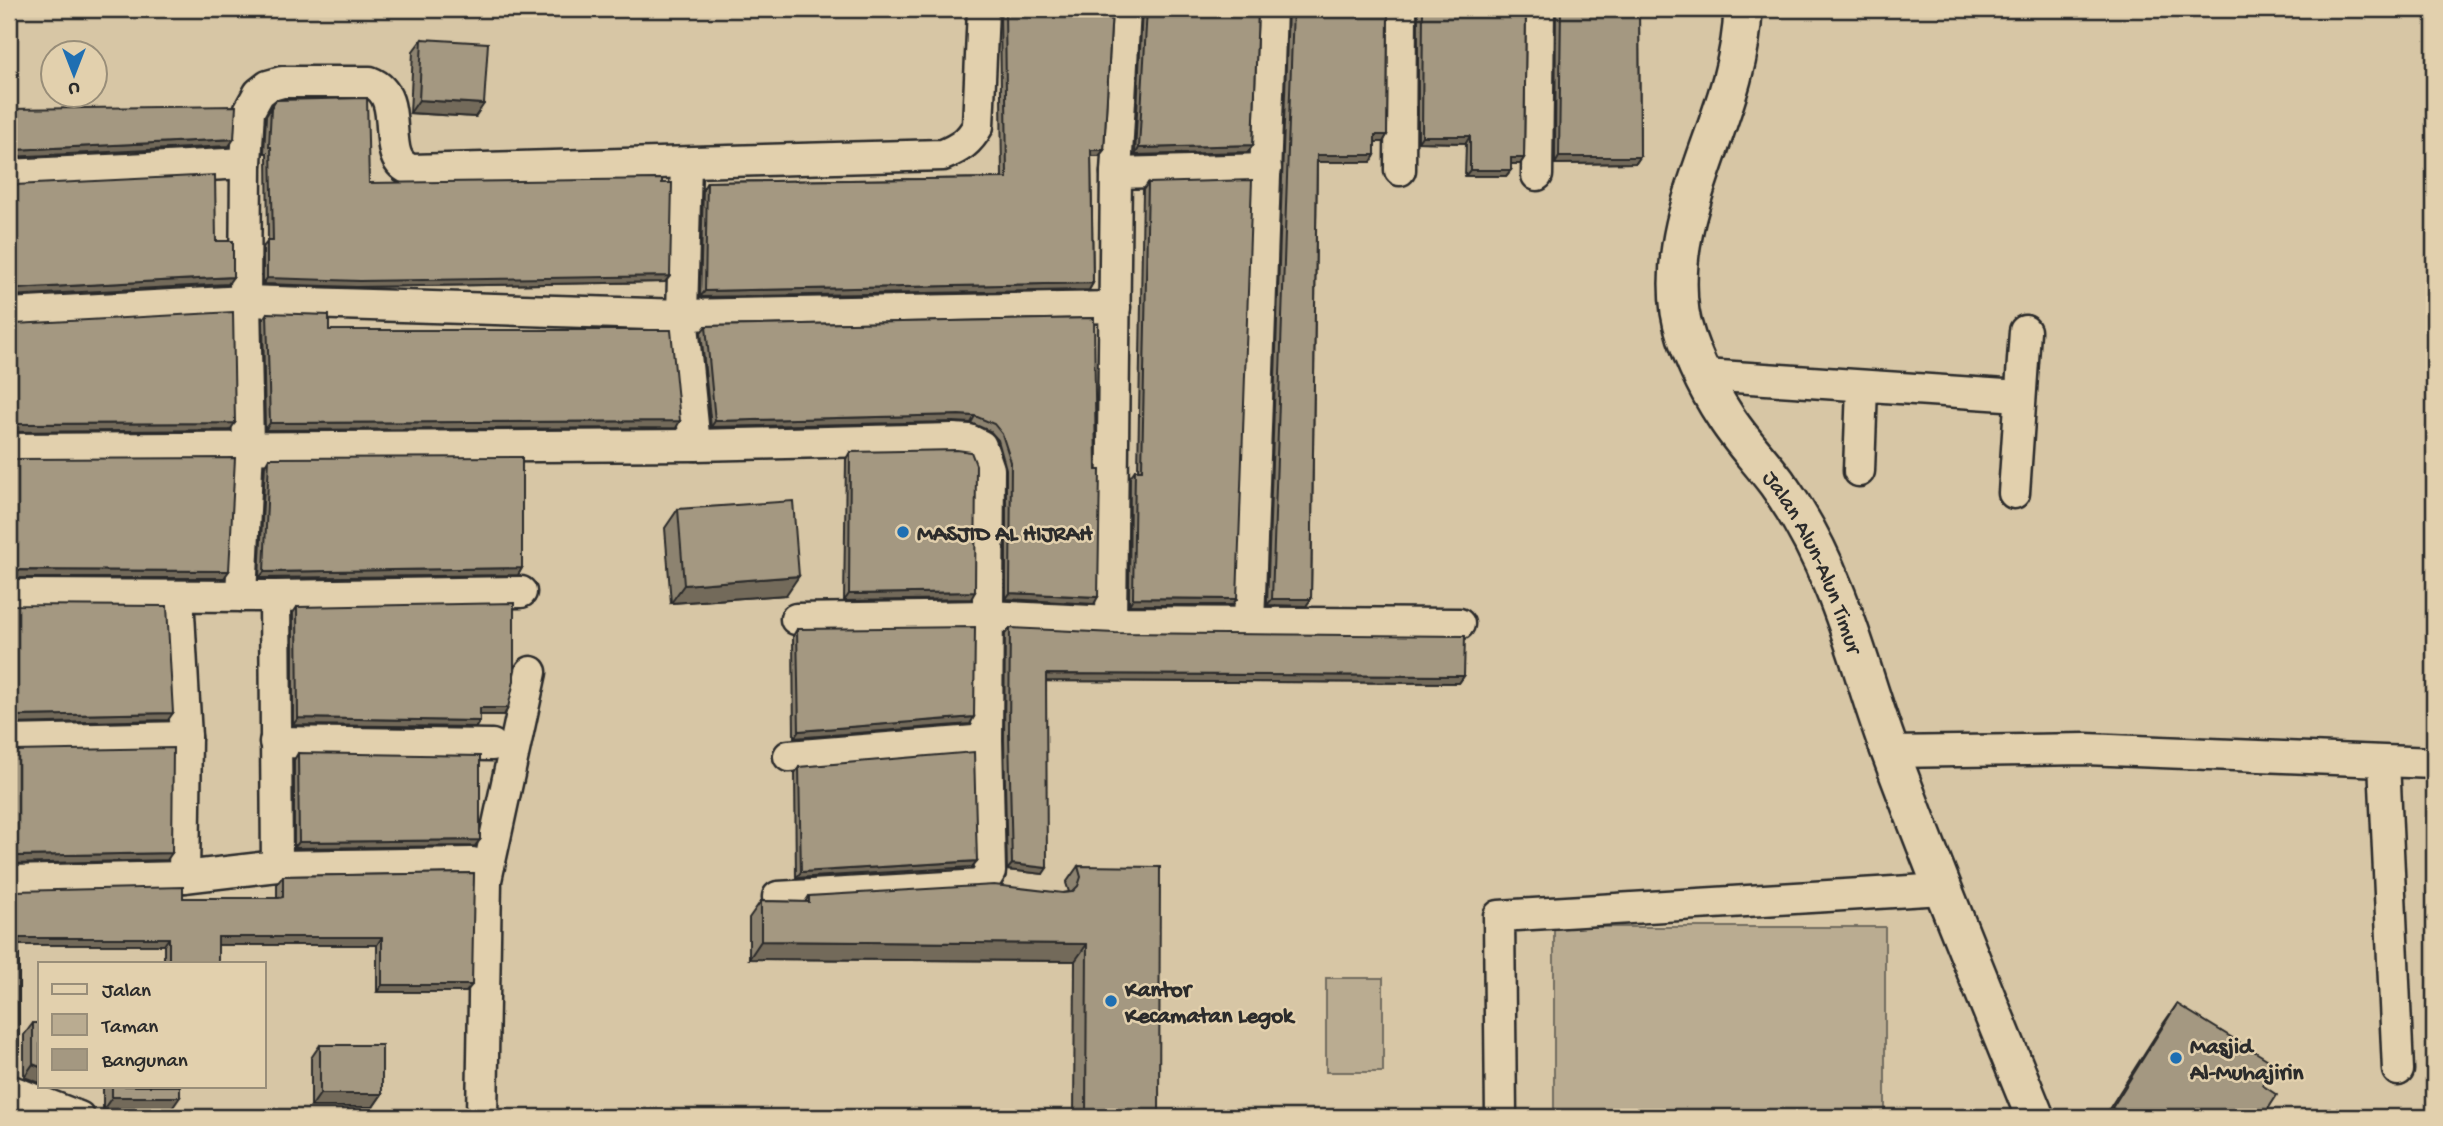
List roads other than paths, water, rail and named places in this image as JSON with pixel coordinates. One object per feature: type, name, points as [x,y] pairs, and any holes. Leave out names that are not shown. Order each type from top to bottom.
[{"type":"street","points":[[241,596],[248,446],[246,163],[249,111],[259,93],[268,86],[282,82],[370,82],[384,90],[388,98],[396,156],[402,166],[412,170],[943,155],[959,149],[970,140],[978,126],[984,9]]},
{"type":"street","points":[[1111,622],[1116,173],[1125,9]]},
{"type":"street","points":[[1249,623],[1271,9]]},
{"type":"street","points":[[1400,170],[1401,9]]},
{"type":"street","points":[[1537,175],[1539,9]]},
{"type":"street","name":"Jalan Alun-Alun Timur","points":[[1743,9],[1742,36],[1726,103],[1695,188],[1680,243],[1678,283],[1689,348],[1725,416],[1784,495],[1834,588],[1890,752],[2035,1117]]},
{"type":"street","points":[[9,175],[246,163]]},
{"type":"street","points":[[686,163],[682,315],[695,445]]},
{"type":"street","points":[[1116,173],[1266,169]]},
{"type":"street","points":[[9,314],[245,301],[682,315],[1115,307]]},
{"type":"street","points":[[2014,493],[2025,331]]},
{"type":"street","points":[[1704,375],[2020,397]]},
{"type":"street","points":[[1859,471],[1862,386]]},
{"type":"street","points":[[9,449],[695,445],[953,439],[969,440],[981,446],[989,469],[987,740],[990,872],[996,887],[778,897]]},
{"type":"street","points":[[9,595],[275,596],[521,592]]},
{"type":"street","points":[[178,596],[187,737],[184,877]]},
{"type":"street","points":[[275,596],[277,866]]},
{"type":"street","points":[[796,619],[988,616],[1111,622],[1459,624]]},
{"type":"street","points":[[482,1117],[486,880],[531,672]]},
{"type":"street","points":[[9,741],[187,737]]},
{"type":"street","points":[[789,756],[987,740]]},
{"type":"street","points":[[275,742],[492,745]]},
{"type":"street","points":[[1890,752],[2086,749],[2434,763]]},
{"type":"street","points":[[2384,762],[2398,1070]]},
{"type":"street","points":[[9,881],[184,877],[277,866],[472,863]]},
{"type":"street","points":[[1502,1117],[1499,916],[1943,888]]},
{"type":"street","points":[[9,1090],[79,1117]]},
{"type":"place","name":"MASJID AL HIJRAH","points":[[903,532]]},
{"type":"place","name":"Kantor Kecamatan Legok","points":[[1111,1001]]},
{"type":"place","name":"Masjid Al-Muhajirin","points":[[2176,1058]]}]
